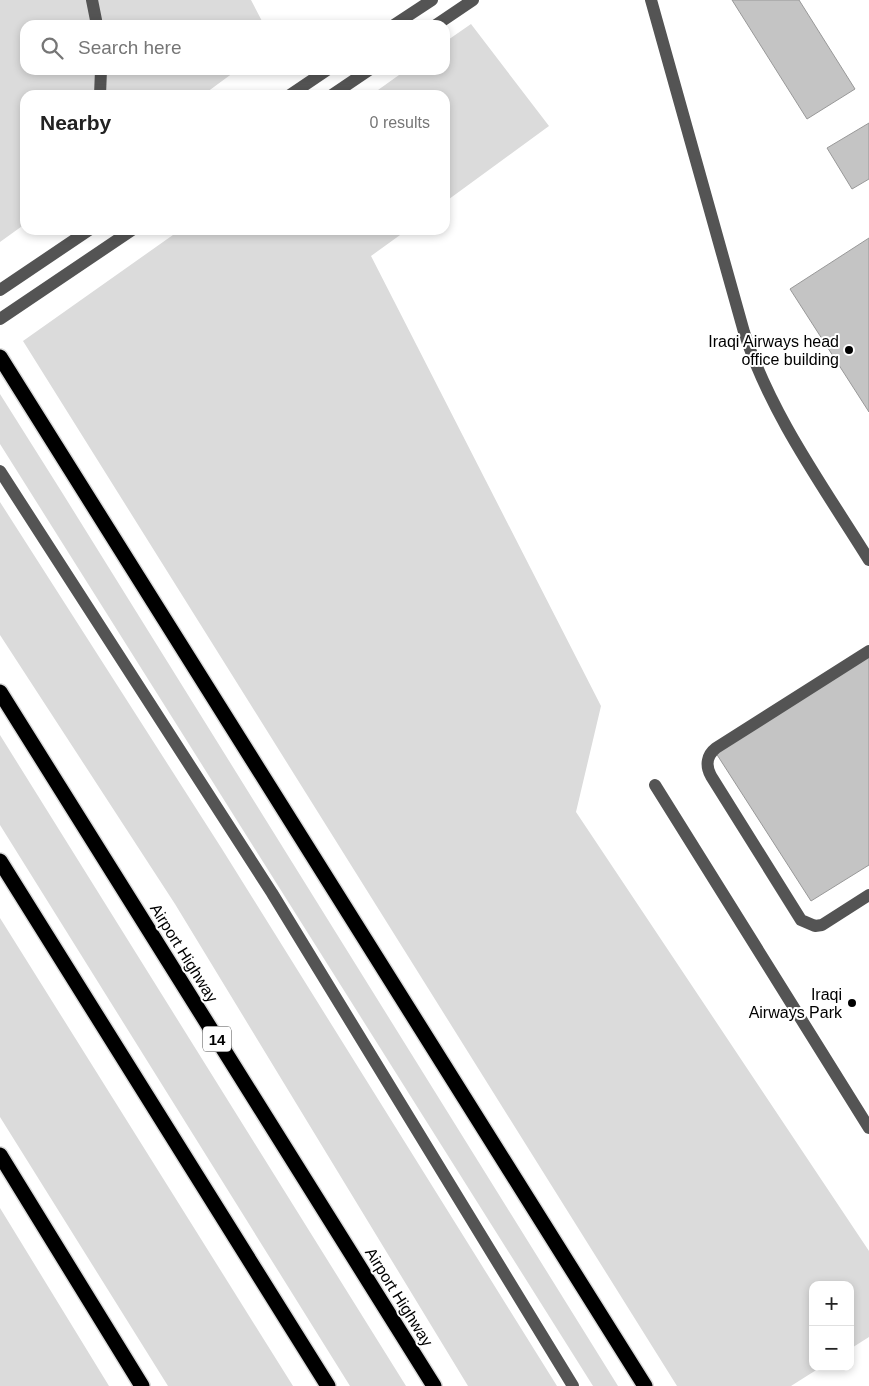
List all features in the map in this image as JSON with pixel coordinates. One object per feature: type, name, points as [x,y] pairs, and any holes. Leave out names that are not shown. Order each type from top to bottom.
[{"type":"highway","points":[[0,356],[645,1386]]},
{"type":"highway","name":"Airport Highway","points":[[0,692],[434,1386]]},
{"type":"highway","points":[[0,861],[328,1386]]},
{"type":"highway","points":[[0,1156],[142,1386]]},
{"type":"lane","points":[[92,0],[96,20]]},
{"type":"lane","points":[[402,20],[432,0]]},
{"type":"lane","points":[[443,20],[473,0]]},
{"type":"lane","points":[[651,0],[744,332],[760,377],[782,420],[869,560]]},
{"type":"lane","points":[[100,90],[101,75]]},
{"type":"lane","points":[[297,90],[320,75]]},
{"type":"lane","points":[[339,90],[362,75]]},
{"type":"lane","points":[[0,290],[82,235]]},
{"type":"lane","points":[[0,319],[125,235]]},
{"type":"lane","points":[[0,471],[272,893],[573,1386]]},
{"type":"lane","points":[[869,651],[716,748],[708,757],[707,764],[711,776],[801,920],[815,926],[822,925],[869,895]]},
{"type":"lane","points":[[655,785],[869,1128]]},
{"type":"shaded area","points":[[0,0],[251,0],[261,20],[20,20],[20,75],[230,75],[210,90],[20,90],[20,228],[0,242]]},
{"type":"shaded area","points":[[471,24],[549,126],[450,198],[450,90],[378,90],[399,75],[450,75],[450,39]]},
{"type":"shaded area","points":[[173,235],[400,235],[371,256],[601,706],[576,812],[869,1251],[869,1337],[854,1346],[854,1281],[809,1281],[809,1371],[815,1371],[791,1386],[677,1386],[23,341]]},
{"type":"shaded area","points":[[0,394],[618,1386],[593,1386],[0,444]]},
{"type":"shaded area","points":[[0,502],[222,849],[557,1386],[468,1386],[175,904],[0,635]]},
{"type":"shaded area","points":[[0,735],[406,1386],[350,1386],[0,825]]},
{"type":"shaded area","points":[[0,918],[293,1386],[168,1386],[0,1117]]},
{"type":"shaded area","points":[[0,1208],[109,1386],[0,1386]]},
{"type":"building","points":[[732,0],[799,0],[855,89],[807,119]]},
{"type":"building","points":[[869,123],[869,179],[852,189],[827,148]]},
{"type":"building","name":"Iraqi Airways head office building","points":[[869,238],[869,412],[790,289]]},
{"type":"building","points":[[869,653],[869,865],[811,901],[714,750]]},
{"type":"place","name":"Iraqi Airways head office building","points":[[849,350]]},
{"type":"place","name":"Iraqi Airways Park","points":[[852,1003]]}]
